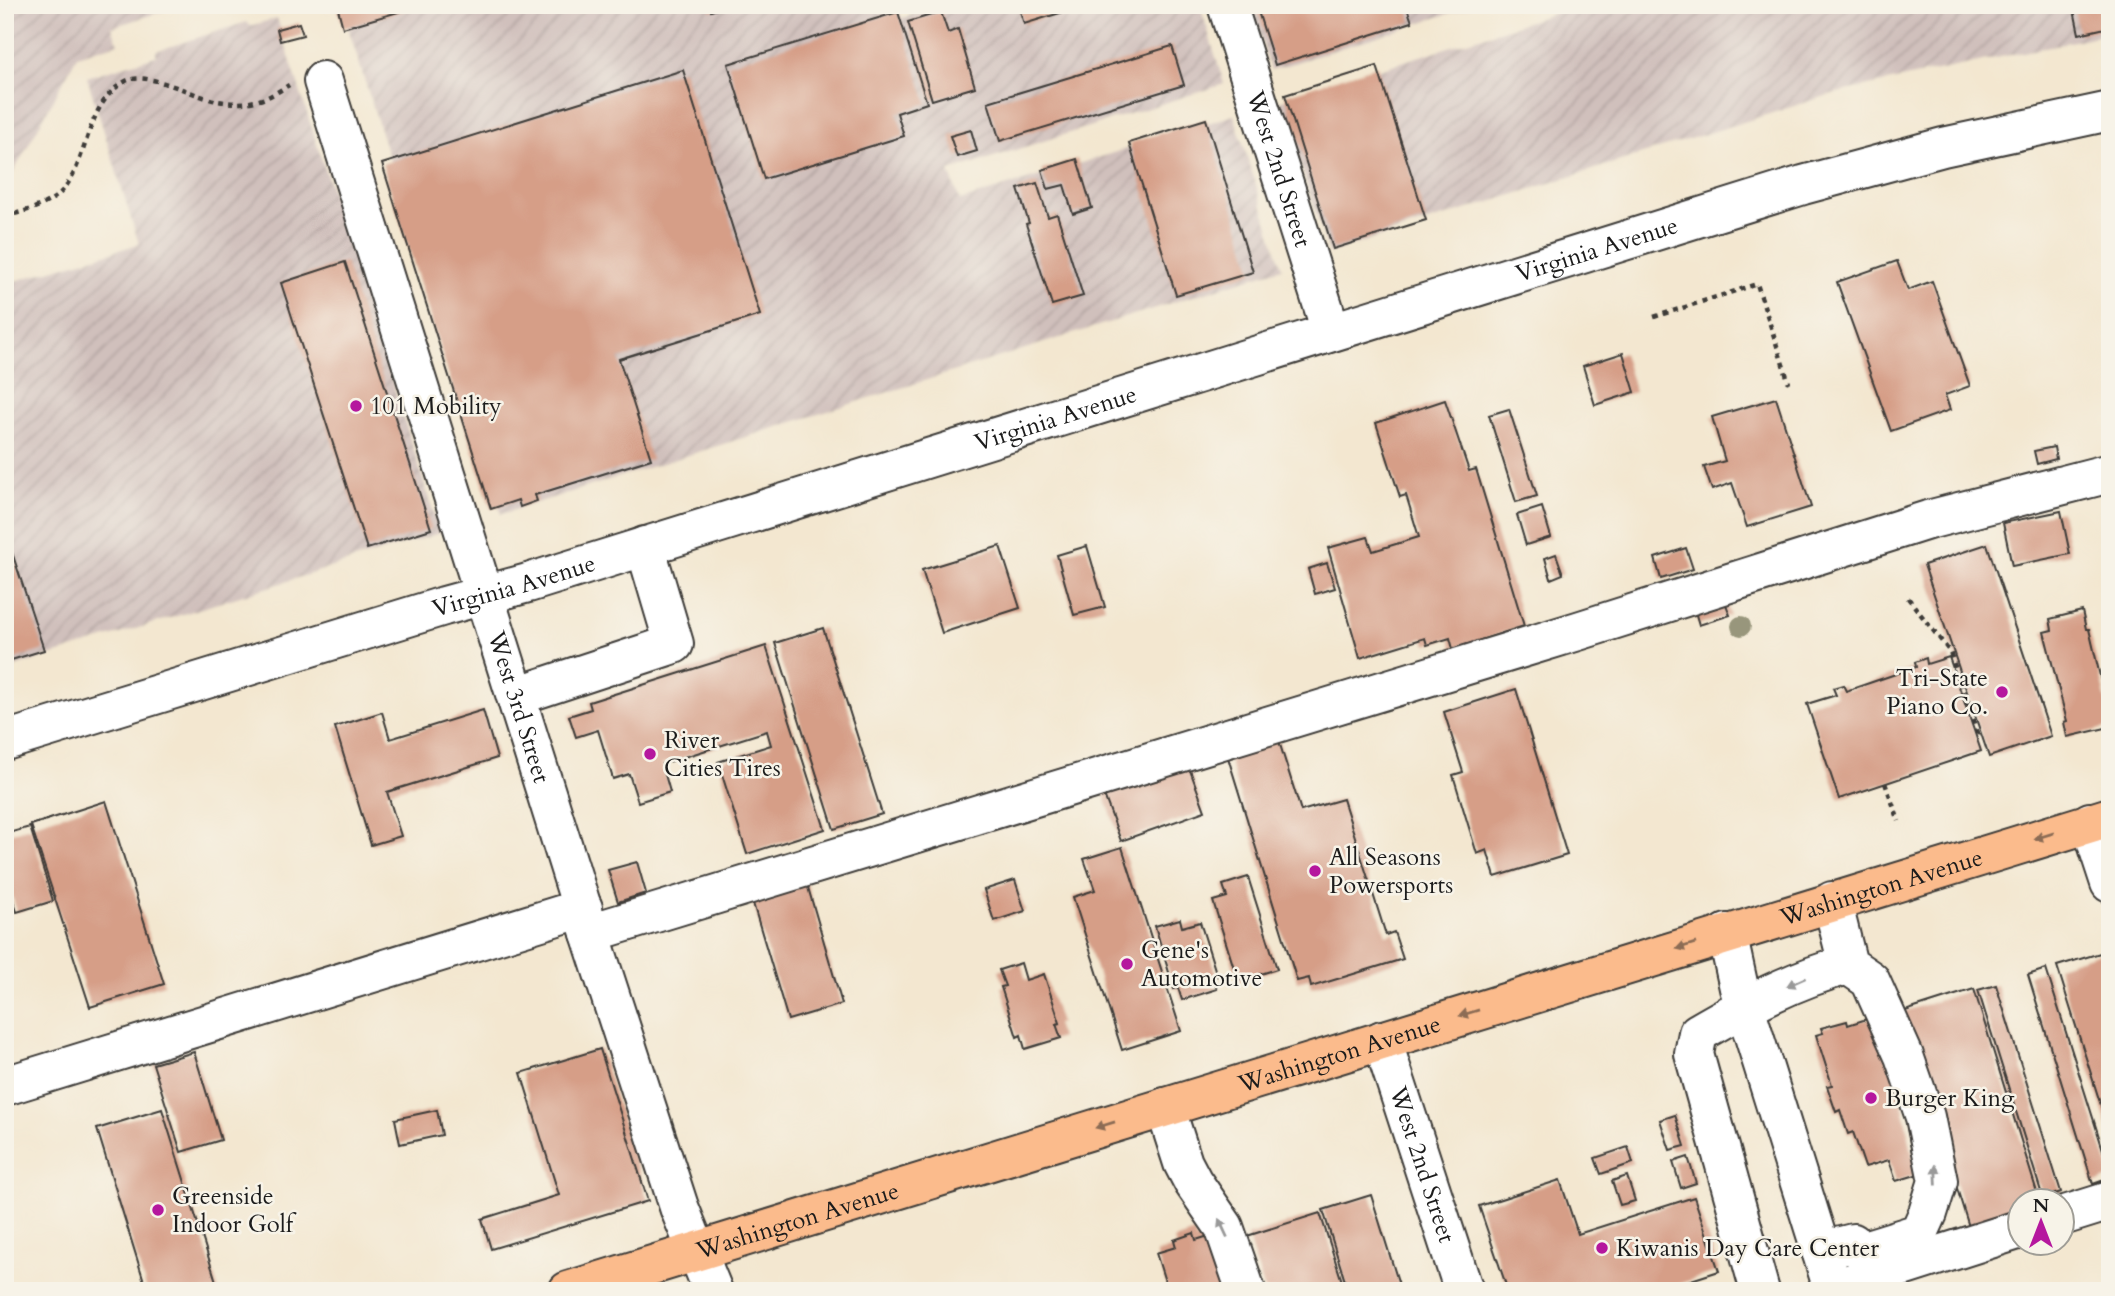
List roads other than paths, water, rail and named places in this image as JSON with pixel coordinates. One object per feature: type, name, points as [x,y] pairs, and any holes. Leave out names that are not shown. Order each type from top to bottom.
[{"type":"main road","name":"Washington Avenue","points":[[568,1291],[2100,819]]},
{"type":"street","name":"West 2nd Street","points":[[1227,5],[1331,331]]},
{"type":"street","name":"West 3rd Street","points":[[309,79],[485,595],[680,1207],[713,1291]]},
{"type":"street","name":"Virginia Avenue","points":[[5,741],[645,546],[1869,166],[1982,138],[2110,111]]},
{"type":"street","points":[[5,1086],[1552,639],[1928,520],[2110,473]]},
{"type":"street","points":[[516,696],[674,645],[645,546]]},
{"type":"street","points":[[2100,819],[2110,883]]},
{"type":"street","points":[[1832,901],[1848,965],[1871,980],[1905,1056],[1925,1117],[1938,1181],[1919,1233],[1861,1251],[1837,1247]]},
{"type":"street","points":[[1727,933],[1739,988],[1837,1247],[1830,1290],[2007,1233]]},
{"type":"street","points":[[1760,1291],[1694,1054],[1698,1033],[1745,1005],[1817,973],[1848,965]]},
{"type":"street","name":"West 2nd Street","points":[[1382,1040],[1464,1291]]},
{"type":"street","points":[[1165,1107],[1183,1163],[1224,1227],[1245,1291]]},
{"type":"street","points":[[2076,1212],[2110,1201]]},
{"type":"place","name":"101 Mobility","points":[[356,406]]},
{"type":"place","name":"Tri-State Piano Co.","points":[[2002,692]]},
{"type":"place","name":"River Cities Tires","points":[[650,754]]},
{"type":"place","name":"All Seasons Powersports","points":[[1315,871]]},
{"type":"place","name":"Gene's Automotive","points":[[1127,964]]},
{"type":"place","name":"Burger King","points":[[1871,1098]]},
{"type":"place","name":"Greenside Indoor Golf","points":[[158,1210]]},
{"type":"place","name":"Kiwanis Day Care Center","points":[[1602,1248]]}]
